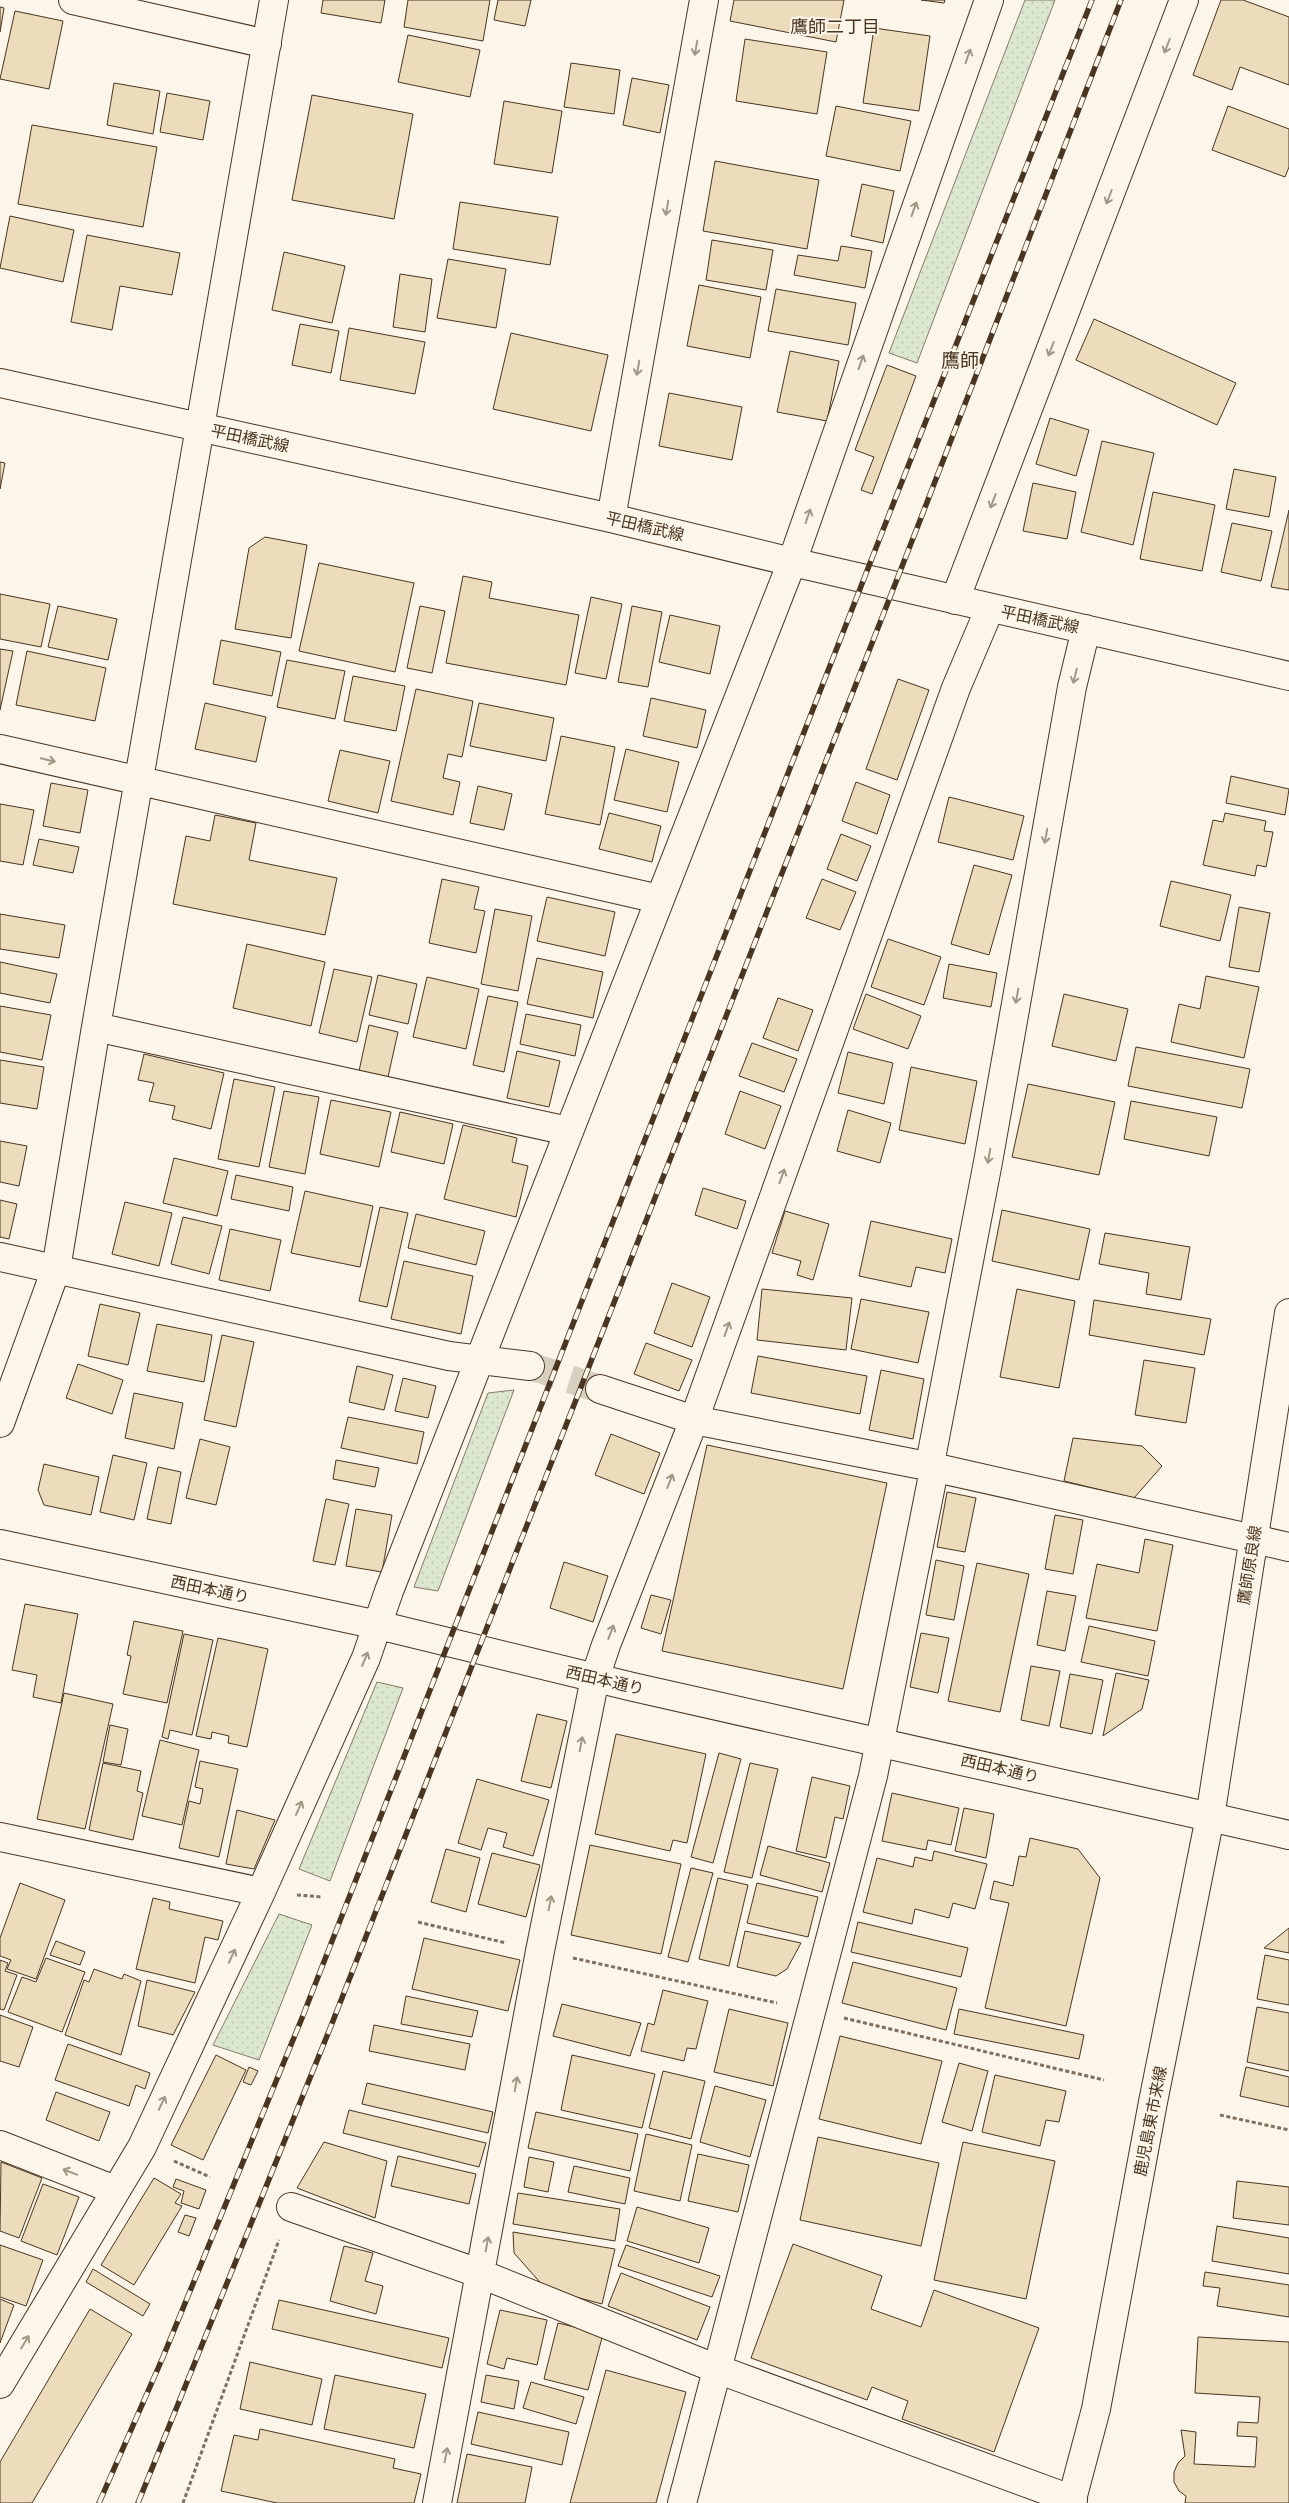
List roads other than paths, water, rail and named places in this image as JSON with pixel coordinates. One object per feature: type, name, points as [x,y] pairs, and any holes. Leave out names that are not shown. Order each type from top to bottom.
[{"type":"street","points":[[73,0],[267,44]]},
{"type":"street","points":[[0,1423],[56,1269],[138,780],[202,427],[274,0]]},
{"type":"street","points":[[611,518],[704,0]]},
{"type":"street","points":[[0,2384],[142,2147],[261,1892],[366,1658],[389,1591],[792,562],[989,0]]},
{"type":"street","points":[[955,600],[1184,0]]},
{"type":"street","name":"平田橋武線","points":[[0,383],[611,518],[955,600],[1289,676]]},
{"type":"street","points":[[437,2503],[540,1951],[596,1678],[606,1645],[694,1420],[956,688],[990,608]]},
{"type":"street","points":[[682,2503],[880,1741],[932,1480],[932,1453],[988,1162],[1072,687],[1086,629]]},
{"type":"street","points":[[0,749],[659,899]]},
{"type":"street","points":[[96,1027],[568,1131]]},
{"type":"street","points":[[0,1257],[449,1356],[530,1366]]},
{"type":"street","name":"鷹師原良線","points":[[1210,1817],[1289,1313]]},
{"type":"street","points":[[600,1388],[694,1420],[932,1467],[1289,1547]]},
{"type":"street","name":"西田本通り","points":[[0,1544],[378,1625],[596,1678],[1210,1817]]},
{"type":"street","points":[[1210,1817],[1289,1835]]},
{"type":"street","name":"鹿児島東市来線","points":[[1072,2501],[1096,2409],[1153,2102],[1210,1817]]},
{"type":"street","points":[[0,1837],[261,1892]]},
{"type":"street","points":[[0,2144],[115,2190]]},
{"type":"street","points":[[291,2207],[481,2274],[717,2369],[1072,2501]]},
{"type":"tunnel","points":[[530,1366],[600,1389]]},
{"type":"railway","points":[[99,2503],[163,2357],[302,2018],[1092,0]]},
{"type":"railway","points":[[138,2503],[331,2026],[919,523],[1121,0]]},
{"type":"district","name":"鷹師二丁目","points":[[835,26]]},
{"type":"district","name":"鷹師","points":[[960,360]]}]
